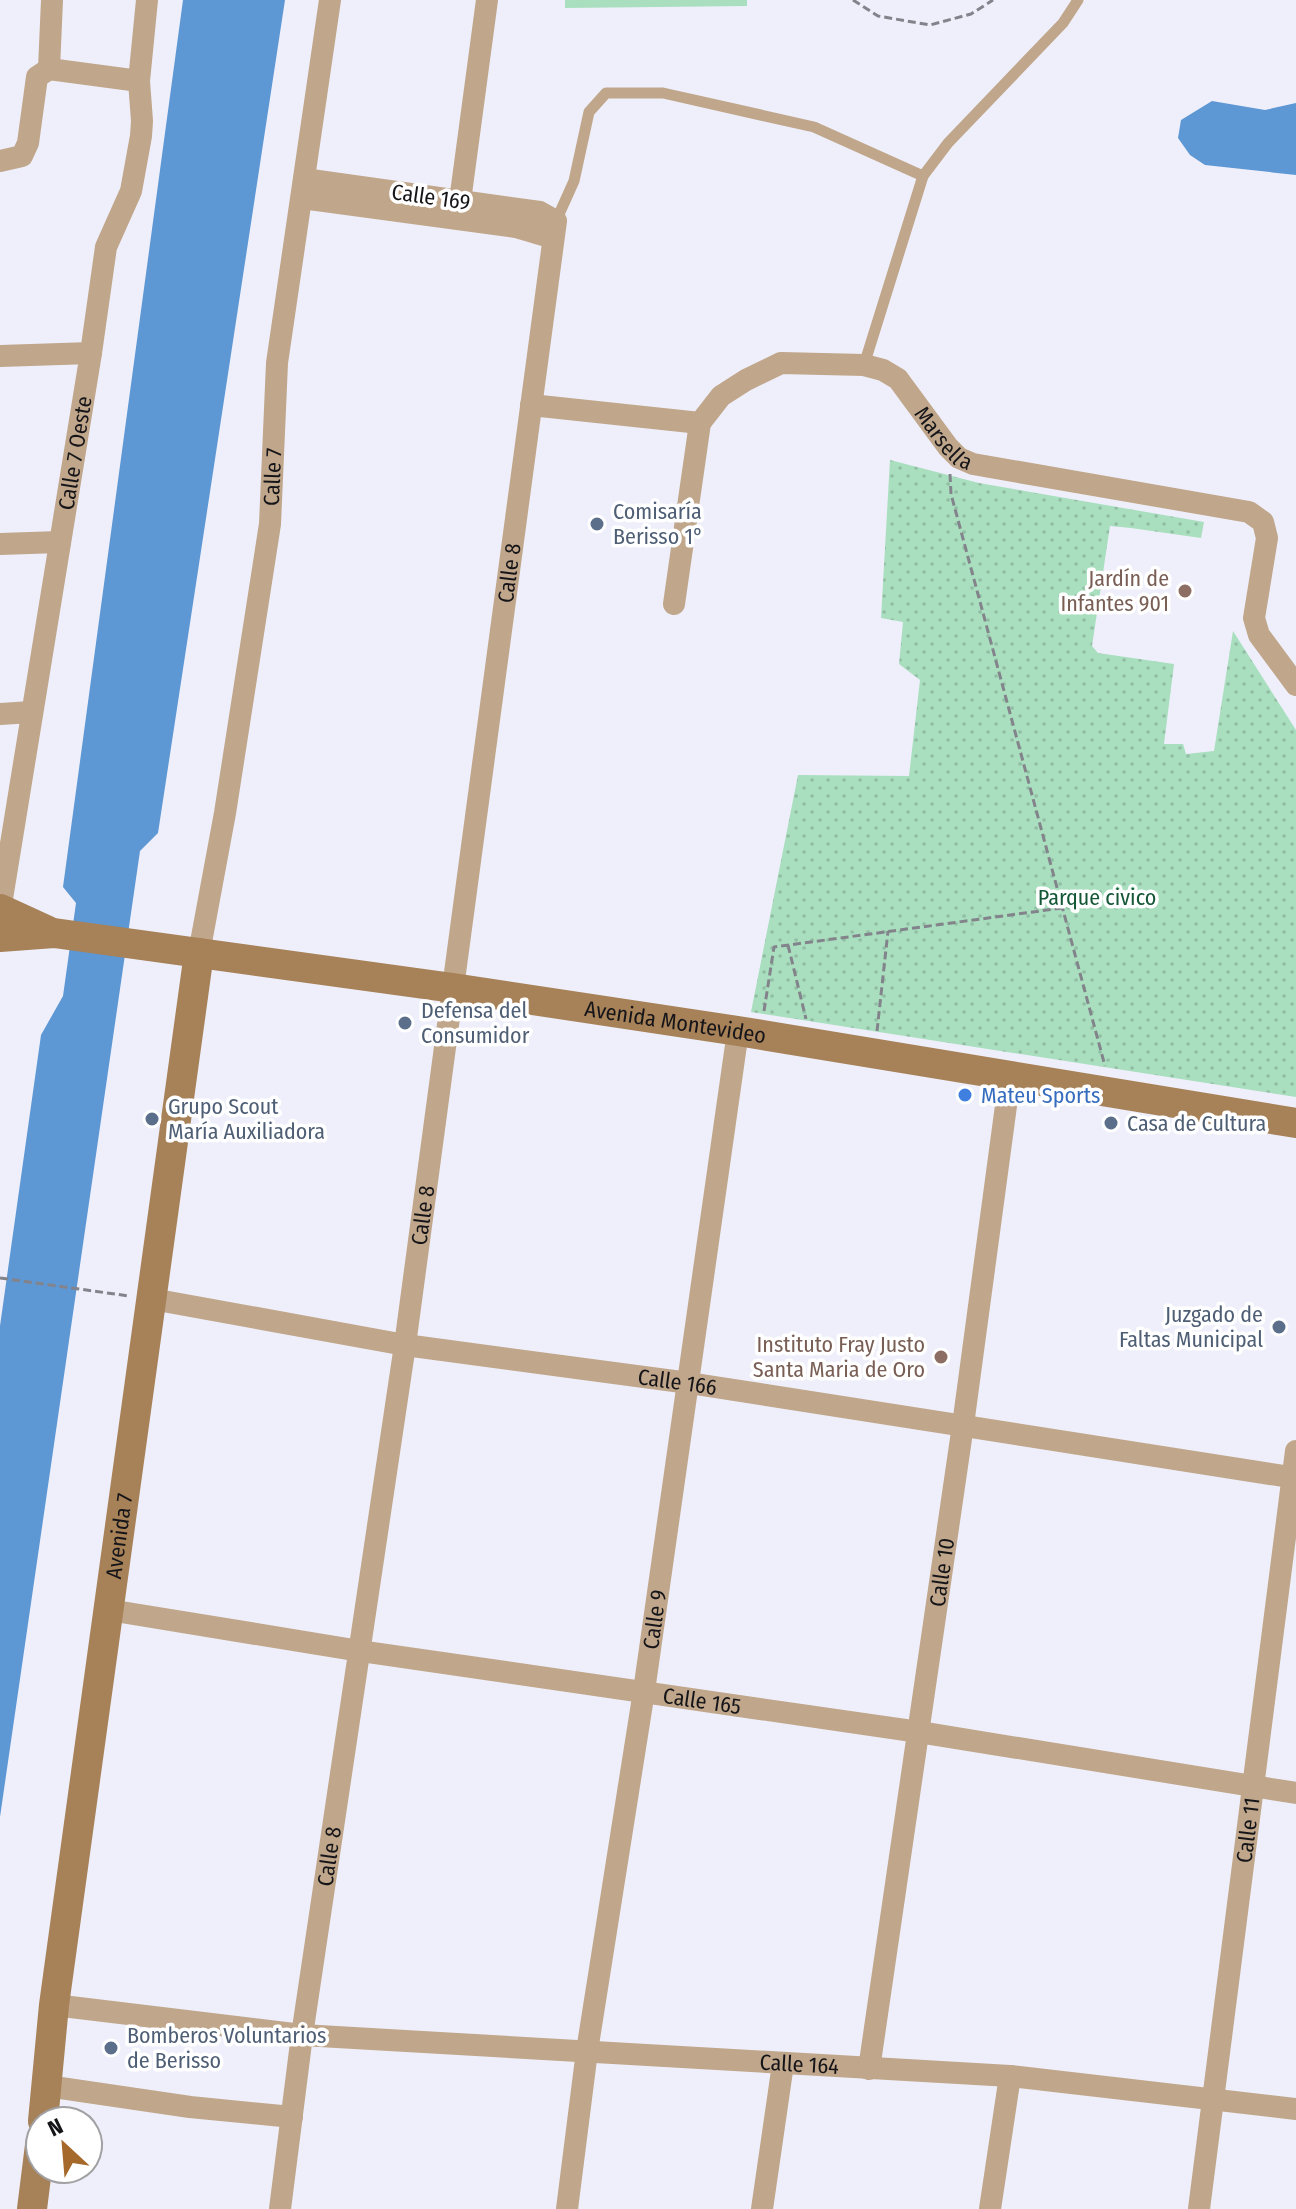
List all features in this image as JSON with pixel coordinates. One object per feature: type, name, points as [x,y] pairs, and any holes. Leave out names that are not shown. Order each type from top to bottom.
[{"type":"main road","name":"Avenida Montevideo","points":[[0,910],[54,933]]},
{"type":"main road","name":"Avenida Montevideo","points":[[0,937],[54,933],[453,988],[1296,1123]]},
{"type":"main road","name":"Avenida 7","points":[[45,2105],[54,2005],[199,953]]},
{"type":"main road","points":[[32,2209],[35,2185]]},
{"type":"street","points":[[49,69],[52,0]]},
{"type":"street","name":"Calle 7 Oeste","points":[[0,910],[106,247],[131,191],[141,136],[139,81],[147,0]]},
{"type":"street","name":"Calle 7","points":[[199,953],[225,813],[270,524],[277,363],[330,0]]},
{"type":"street","points":[[460,201],[487,0]]},
{"type":"street","points":[[0,161],[22,156],[28,143],[37,77],[49,69],[139,81]]},
{"type":"street","name":"Calle 169","points":[[303,189],[460,201],[540,212],[554,230]]},
{"type":"street","name":"Calle 169","points":[[303,189],[516,227],[554,230]]},
{"type":"street","name":"Calle 8","points":[[280,2209],[302,2035],[405,1345],[554,230]]},
{"type":"street","points":[[0,356],[91,353]]},
{"type":"street","name":"Marsella","points":[[700,423],[721,396],[781,363],[864,365],[883,370],[898,379],[948,447],[959,458],[973,464],[1249,512],[1263,522],[1267,538],[1254,618],[1259,635],[1296,685]]},
{"type":"street","points":[[531,405],[700,423],[674,604]]},
{"type":"street","points":[[0,544],[60,542]]},
{"type":"street","points":[[0,714],[31,712]]},
{"type":"street","name":"Calle 9","points":[[567,2209],[587,2051],[689,1383],[749,1033]]},
{"type":"street","name":"Calle 10","points":[[869,2069],[963,1425],[1010,1076]]},
{"type":"street","name":"Calle 166","points":[[152,1299],[405,1345],[689,1383],[1294,1478]]},
{"type":"street","name":"Calle 11","points":[[1199,2209],[1296,1451]]},
{"type":"street","name":"Calle 165","points":[[109,1610],[360,1651],[919,1732],[1296,1793]]},
{"type":"street","name":"Calle 164","points":[[54,2005],[302,2035],[1010,2076],[1296,2109]]},
{"type":"street","points":[[762,2209],[783,2064]]},
{"type":"street","points":[[990,2209],[1010,2076]]},
{"type":"street","points":[[47,2086],[190,2107],[292,2117]]},
{"type":"lane","points":[[864,365],[923,176],[948,143],[1063,23],[1078,0]]},
{"type":"lane","points":[[554,230],[574,181],[589,112],[606,93],[663,93],[814,127],[923,176]]},
{"type":"path","points":[[853,0],[878,16],[930,25],[971,14],[993,0]]},
{"type":"path","points":[[948,447],[951,494],[1112,1093]]},
{"type":"path","points":[[749,1033],[774,947],[1062,908]]},
{"type":"path","points":[[875,1054],[888,931]]},
{"type":"path","points":[[788,945],[811,1043]]},
{"type":"path","points":[[0,1278],[152,1299]]},
{"type":"green space","points":[[565,0],[747,0],[747,6],[565,8]]},
{"type":"green space","name":"Parque civico","points":[[890,460],[979,483],[1204,522],[1201,538],[1110,526],[1092,646],[1098,653],[1174,664],[1164,744],[1183,744],[1186,754],[1214,751],[1233,631],[1296,730],[1296,1097],[751,1012],[798,775],[909,776],[920,680],[899,664],[903,622],[881,618]]},
{"type":"water","points":[[183,0],[285,0],[158,833],[140,851],[0,1817],[0,1326],[41,1035],[63,996],[76,903],[63,887]]},
{"type":"water","points":[[1212,101],[1265,110],[1296,103],[1296,175],[1205,165],[1190,155],[1178,138],[1181,120]]},
{"type":"place","name":"Comisaría Berisso 1°","points":[[597,524]]},
{"type":"place","name":"Jardín de Infantes 901","points":[[1185,591]]},
{"type":"place","name":"Defensa del Consumidor","points":[[405,1023]]},
{"type":"place","name":"Mateu Sports","points":[[965,1095]]},
{"type":"place","name":"Grupo Scout María Auxiliadora","points":[[152,1119]]},
{"type":"place","name":"Casa de Cultura","points":[[1111,1123]]},
{"type":"place","name":"Juzgado de Faltas Municipal","points":[[1279,1327]]},
{"type":"place","name":"Instituto Fray Justo Santa Maria de Oro","points":[[941,1357]]},
{"type":"place","name":"Bomberos Voluntarios de Berisso","points":[[111,2048]]}]
